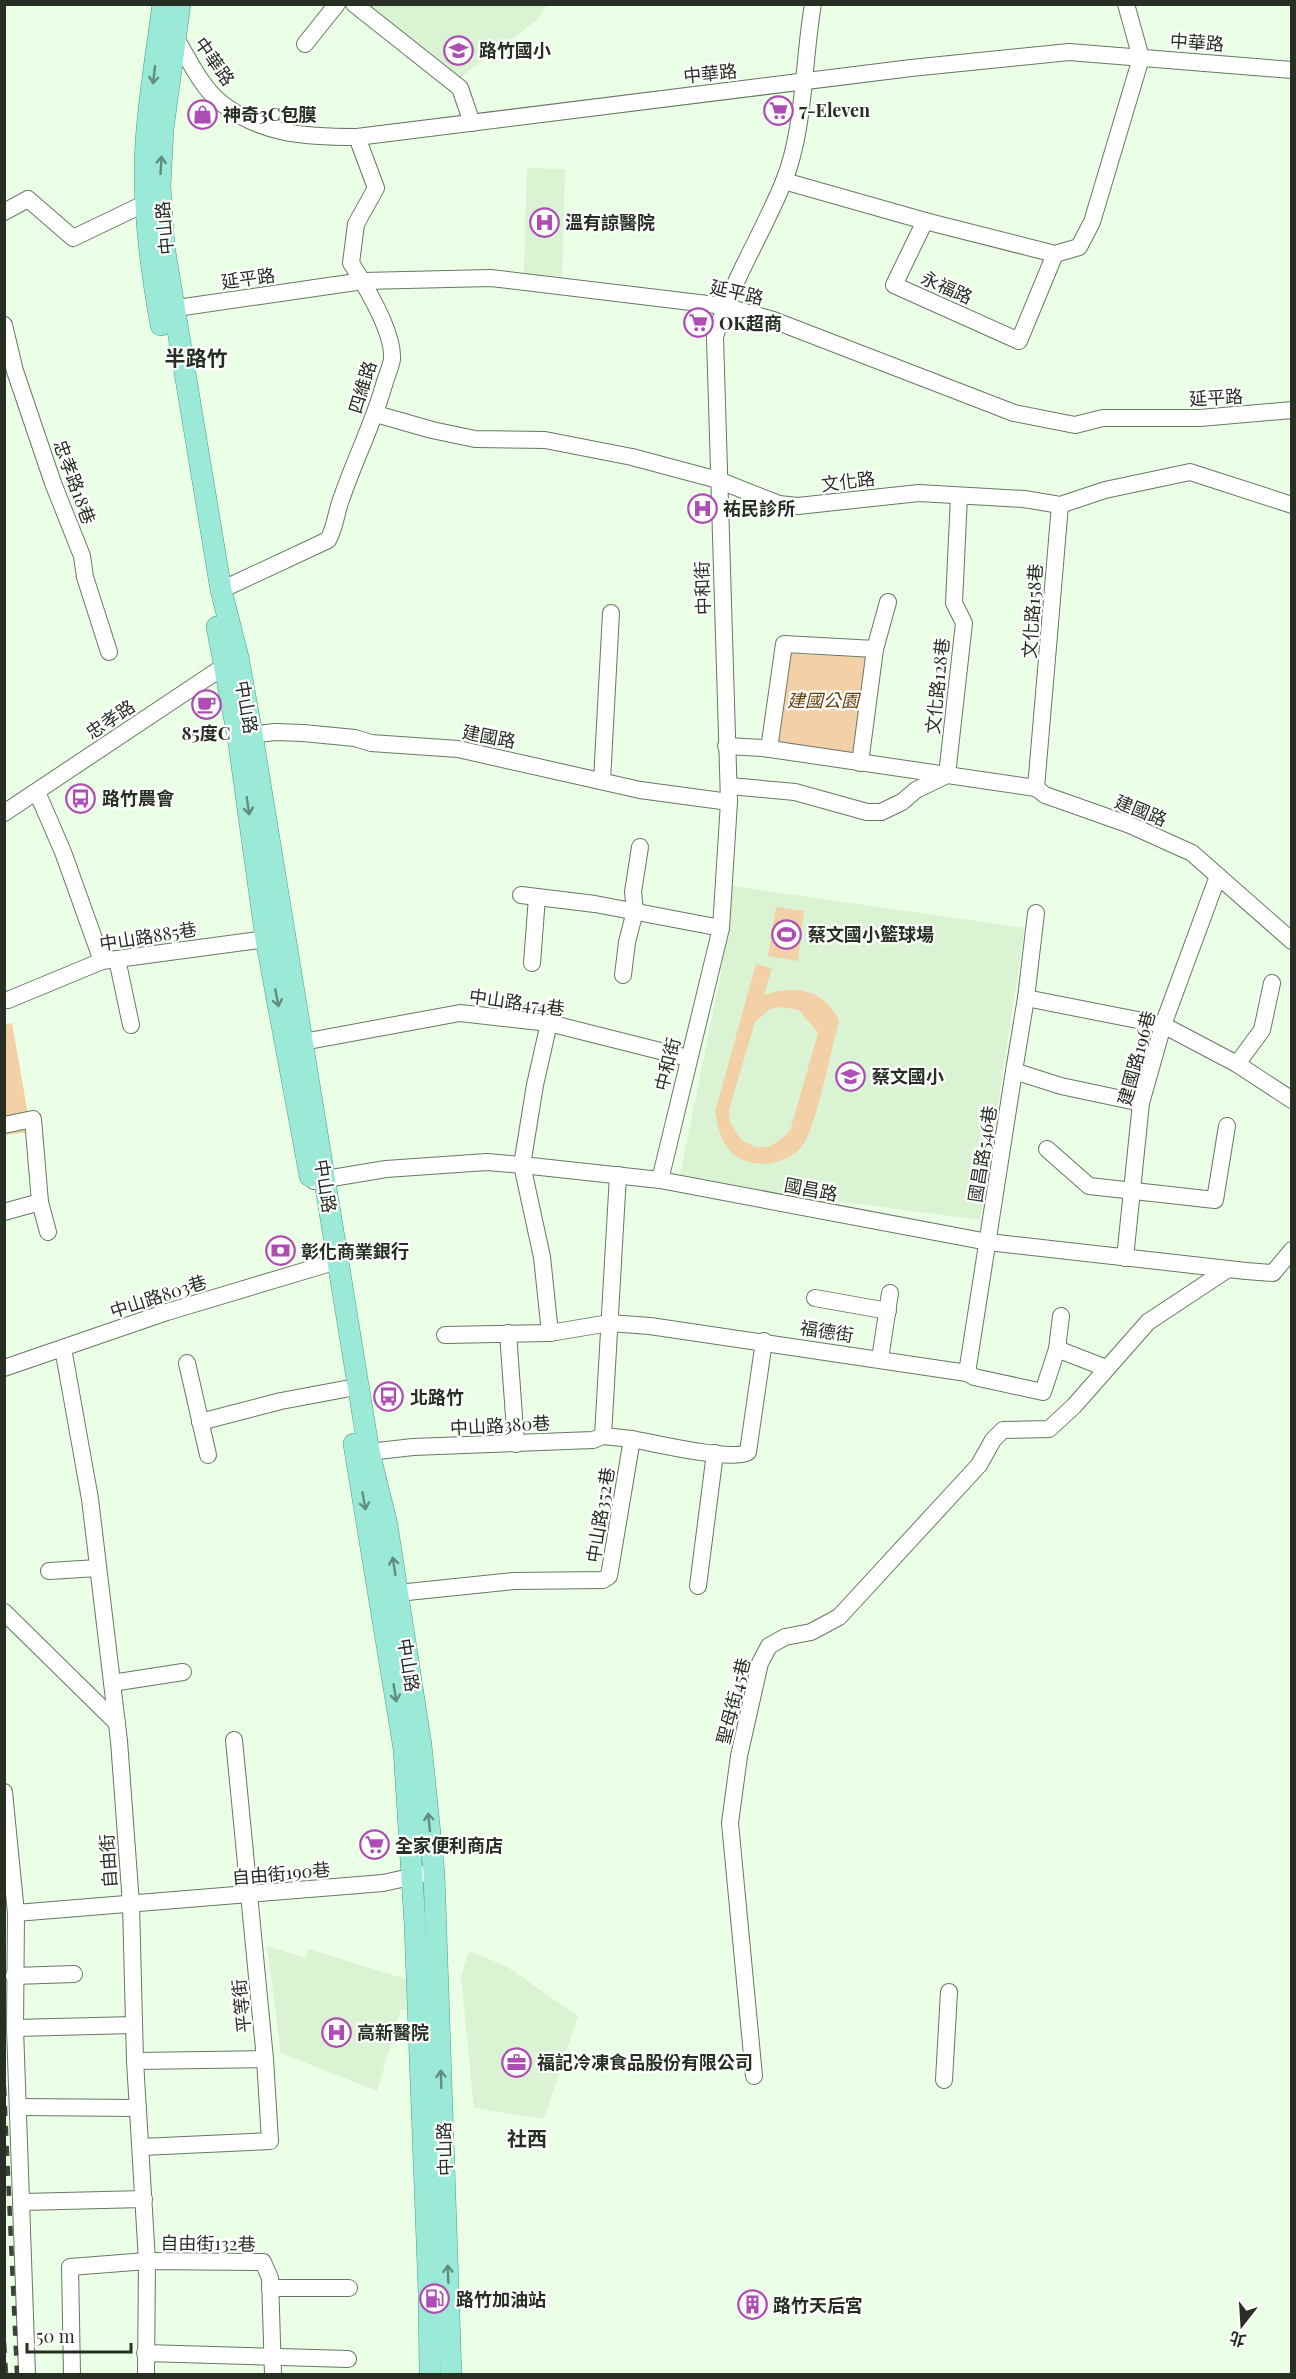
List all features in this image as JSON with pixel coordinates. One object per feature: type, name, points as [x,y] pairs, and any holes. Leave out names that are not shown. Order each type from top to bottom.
[{"type":"main road","name":"中山路","points":[[180,4],[163,129],[160,186],[166,309],[303,1042],[318,1180],[324,1265],[404,1749],[429,2294],[430,2374]]},
{"type":"main road","name":"中山路","points":[[159,9],[146,141],[149,253],[166,309],[221,590],[231,661]]},
{"type":"main road","name":"中山路","points":[[245,736],[266,939],[318,1180],[369,1452],[387,1525],[421,1745],[434,1873],[451,2374]]},
{"type":"street","points":[[305,44],[337,4]]},
{"type":"street","points":[[354,4],[460,88],[472,123]]},
{"type":"street","name":"中和街","points":[[660,1180],[721,928],[730,794],[726,746],[715,338],[724,306],[784,181],[801,117],[802,82],[813,4]]},
{"type":"street","points":[[784,181],[925,221],[1054,254],[1079,247],[1092,222],[1141,58],[1126,4]]},
{"type":"street","name":"中華路","points":[[159,9],[175,37],[219,101],[261,126],[302,137],[357,137],[802,82],[1069,52],[1292,70]]},
{"type":"street","name":"四維路","points":[[221,590],[328,540],[334,529],[341,499],[376,414],[392,360],[390,346],[363,281],[351,263],[356,224],[376,188],[357,137]]},
{"type":"street","points":[[4,212],[28,199],[73,238],[146,203]]},
{"type":"street","name":"永福路","points":[[925,221],[894,285],[1019,341],[1054,254]]},
{"type":"street","name":"延平路","points":[[166,309],[363,281],[491,278],[724,306],[773,320],[1014,413],[1055,422],[1075,425],[1103,418],[1200,418],[1292,410]]},
{"type":"street","name":"忠孝路18巷","points":[[4,325],[10,372],[82,556],[85,577],[109,652]]},
{"type":"street","name":"文化路","points":[[376,414],[432,430],[475,439],[545,441],[574,445],[718,480],[779,504],[798,506],[919,493],[1024,499],[1060,506]]},
{"type":"street","points":[[1060,506],[1105,490],[1190,472],[1292,505]]},
{"type":"street","name":"文化路128巷","points":[[947,775],[964,623],[954,600],[958,496]]},
{"type":"street","name":"文化路158巷","points":[[1036,788],[1060,506]]},
{"type":"street","points":[[860,763],[875,649],[888,602]]},
{"type":"street","points":[[602,781],[611,613]]},
{"type":"street","points":[[769,748],[784,644],[875,649]]},
{"type":"street","name":"忠孝路","points":[[4,813],[231,661]]},
{"type":"street","name":"建國路","points":[[245,736],[303,733],[355,738],[371,743],[458,749],[677,796],[795,792],[867,812],[881,812],[902,802],[916,790],[947,775]]},
{"type":"street","name":"建國路","points":[[726,746],[769,748],[1036,788],[1045,795],[1130,825],[1192,853],[1292,941]]},
{"type":"street","points":[[37,792],[63,852],[83,907],[110,960],[131,1025]]},
{"type":"street","points":[[623,975],[627,942],[635,911],[633,892],[640,847]]},
{"type":"street","name":"建國路196巷","points":[[1125,1258],[1141,1103],[1163,1025],[1218,876]]},
{"type":"street","points":[[532,963],[529,896],[595,904],[721,928]]},
{"type":"street","name":"國昌路546巷","points":[[988,1242],[1026,998],[1036,913]]},
{"type":"street","name":"中山路885巷","points":[[8,1000],[110,960],[266,939]]},
{"type":"street","points":[[1237,1064],[1262,1030],[1272,983]]},
{"type":"street","points":[[1026,998],[1163,1025],[1237,1064],[1292,1100]]},
{"type":"street","name":"中山路474巷","points":[[303,1042],[460,1013],[549,1023],[688,1058]]},
{"type":"street","points":[[549,1023],[535,1085],[522,1165],[542,1257],[550,1333]]},
{"type":"street","points":[[1014,1071],[1061,1086],[1141,1103]]},
{"type":"street","points":[[4,1125],[33,1119],[40,1202],[48,1232]]},
{"type":"street","points":[[1047,1149],[1089,1186],[1215,1200],[1227,1125]]},
{"type":"street","name":"國昌路","points":[[318,1180],[386,1169],[487,1162],[660,1180],[988,1242],[1125,1258],[1273,1273],[1292,1250]]},
{"type":"street","points":[[603,1436],[618,1175]]},
{"type":"street","points":[[4,1212],[40,1202]]},
{"type":"street","points":[[967,1372],[988,1242]]},
{"type":"street","name":"中山路803巷","points":[[4,1368],[167,1312],[324,1265]]},
{"type":"street","points":[[1060,1316],[1057,1349],[1106,1368],[1148,1322],[1228,1269]]},
{"type":"street","points":[[880,1359],[891,1293]]},
{"type":"street","points":[[815,1298],[888,1311]]},
{"type":"street","name":"福德街","points":[[445,1335],[550,1333],[609,1323],[764,1341],[967,1372],[974,1377],[1043,1392],[1057,1349]]},
{"type":"street","points":[[508,1333],[516,1444]]},
{"type":"street","points":[[632,1439],[715,1453],[742,1455],[748,1452],[764,1341]]},
{"type":"street","name":"自由街","points":[[63,1348],[90,1499],[117,1723],[131,1904],[135,2061],[147,2261],[146,2374]]},
{"type":"street","points":[[187,1363],[208,1455]]},
{"type":"street","name":"聖母街45巷","points":[[754,2076],[729,1823],[739,1756],[764,1654],[769,1646],[785,1637],[811,1632],[839,1617],[979,1465],[993,1440],[1003,1430],[1049,1429],[1074,1406],[1106,1368]]},
{"type":"street","points":[[200,1422],[281,1401],[345,1389]]},
{"type":"street","name":"中山路380巷","points":[[369,1452],[414,1447],[593,1440],[603,1436],[632,1439]]},
{"type":"street","name":"中山路352巷","points":[[398,1593],[514,1581],[603,1580],[609,1576],[632,1439]]},
{"type":"street","points":[[698,1586],[715,1453]]},
{"type":"street","points":[[49,1571],[98,1568]]},
{"type":"street","points":[[4,1612],[117,1723]]},
{"type":"street","points":[[112,1683],[183,1672]]},
{"type":"street","name":"平等街","points":[[141,2147],[270,2141],[266,2059],[234,1740]]},
{"type":"street","points":[[4,1791],[16,1913],[15,2028],[27,2374]]},
{"type":"street","name":"自由街190巷","points":[[16,1913],[249,1896],[264,1892],[383,1883],[434,1873]]},
{"type":"street","points":[[14,1976],[74,1974]]},
{"type":"street","points":[[944,2080],[949,1992]]},
{"type":"street","points":[[15,2028],[134,2025]]},
{"type":"street","points":[[135,2061],[266,2059]]},
{"type":"street","points":[[19,2107],[138,2108]]},
{"type":"street","points":[[22,2202],[144,2199]]},
{"type":"street","points":[[72,2374],[70,2267],[147,2261]]},
{"type":"street","name":"自由街132巷","points":[[147,2261],[262,2262],[270,2277],[273,2367]]},
{"type":"street","points":[[270,2288],[349,2288]]},
{"type":"street","points":[[145,2353],[273,2367],[348,2360]]},
{"type":"shaded area","name":"路竹國小","points":[[363,5],[547,5],[537,20],[457,80]]},
{"type":"shaded area","name":"溫有諒醫院","points":[[527,168],[565,169],[562,276],[524,275]]},
{"type":"shaded area","name":"蔡文國小","points":[[733,886],[1025,928],[980,1220],[679,1180],[721,973]]},
{"type":"shaded area","name":"高新醫院","points":[[267,1946],[305,1958],[308,1949],[409,1980],[409,2011],[401,2009],[377,2091],[281,2053]]},
{"type":"shaded area","name":"福記冷凍食品股份有限公司","points":[[469,1951],[506,1966],[578,2016],[544,2119],[474,2108],[461,1977]]},
{"type":"green space","name":"建國公園","points":[[791,654],[865,657],[854,753],[778,742]]},
{"type":"green space","name":"蔡文國小籃球場","points":[[776,907],[804,911],[798,961],[768,956]]},
{"type":"green space","points":[[756,964],[772,968],[764,995],[786,990],[807,992],[817,996],[833,1010],[839,1021],[823,1086],[808,1136],[798,1151],[785,1159],[771,1163],[763,1164],[741,1159],[734,1155],[724,1143],[715,1112]],"holes":[[[781,1007],[799,1010],[818,1033],[790,1131],[769,1147],[756,1147],[742,1141],[730,1122],[729,1110],[755,1022],[770,1009]]]},
{"type":"green space","points":[[12,1023],[31,1132],[5,1135],[4,1025]]},
{"type":"railway","points":[[4,2086],[17,2374]]},
{"type":"railway","points":[[4,2343],[6,2374]]},
{"type":"place","name":"路竹國小","points":[[458,50]]},
{"type":"place","name":"7-Eleven","points":[[778,110]]},
{"type":"place","name":"神奇3C包膜","points":[[202,114]]},
{"type":"place","name":"溫有諒醫院","points":[[544,222]]},
{"type":"place","name":"OK超商","points":[[698,323]]},
{"type":"place","name":"祐民診所","points":[[702,508]]},
{"type":"place","name":"85度C","points":[[206,704]]},
{"type":"place","name":"路竹農會","points":[[81,798]]},
{"type":"place","name":"蔡文國小籃球場","points":[[787,934]]},
{"type":"place","name":"蔡文國小","points":[[851,1076]]},
{"type":"place","name":"彰化商業銀行","points":[[280,1251]]},
{"type":"place","name":"北路竹","points":[[389,1397]]},
{"type":"place","name":"全家便利商店","points":[[374,1845]]},
{"type":"place","name":"高新醫院","points":[[336,2032]]},
{"type":"place","name":"福記冷凍食品股份有限公司","points":[[516,2062]]},
{"type":"place","name":"路竹加油站","points":[[435,2299]]},
{"type":"place","name":"路竹天后宮","points":[[752,2305]]},
{"type":"district","name":"半路竹","points":[[196,357]]},
{"type":"district","name":"社西","points":[[527,2137]]}]
